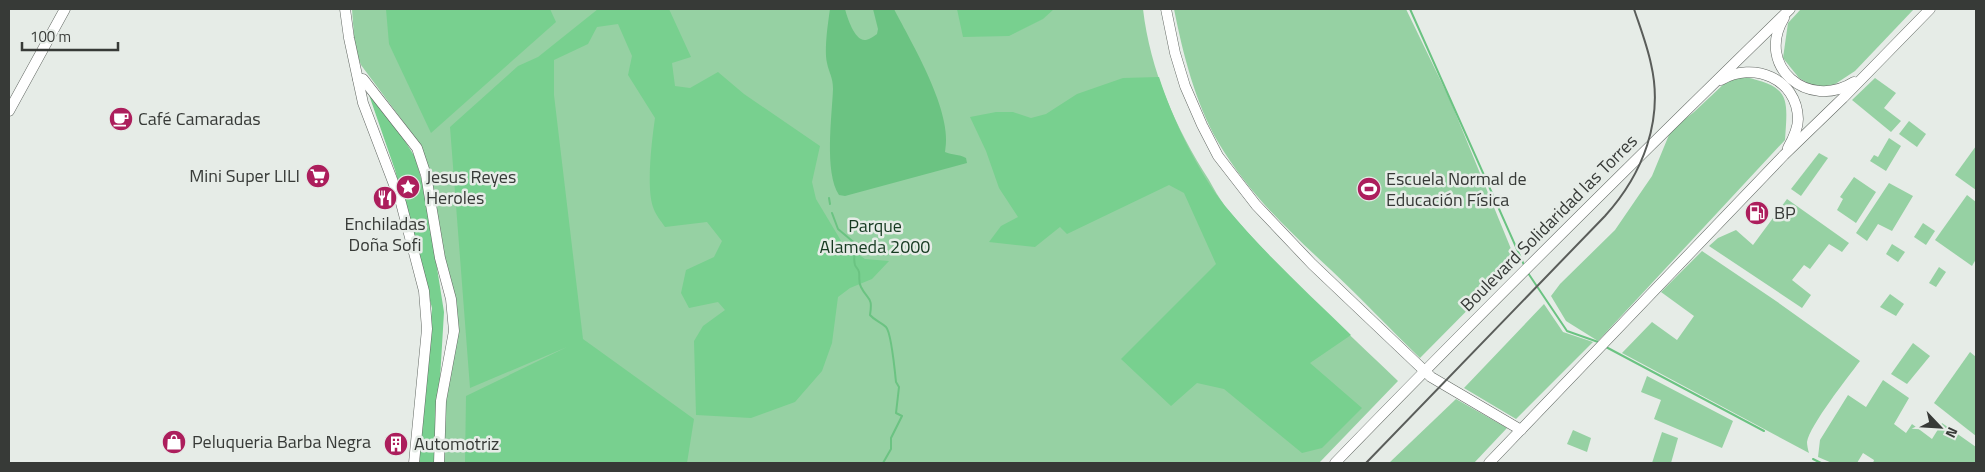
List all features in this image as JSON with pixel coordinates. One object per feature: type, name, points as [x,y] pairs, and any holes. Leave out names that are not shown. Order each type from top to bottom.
[{"type":"main road","points":[[9,111],[65,9]]},
{"type":"main road","points":[[345,9],[350,46],[363,103],[401,203],[424,291],[427,329],[414,463]]},
{"type":"main road","points":[[1166,9],[1175,53],[1185,86],[1202,125],[1223,163],[1280,233],[1431,377],[1522,430]]},
{"type":"main road","points":[[1790,9],[1780,26],[1776,45],[1780,64],[1790,79],[1808,89],[1829,92],[1842,88],[1863,76]]},
{"type":"main road","name":"Boulevard Solidaridad las Torres","points":[[1339,460],[1424,371],[1790,9]]},
{"type":"main road","points":[[1489,463],[1784,155],[1844,98],[1863,76],[1930,9]]},
{"type":"main road","points":[[1705,92],[1729,76],[1741,72],[1762,73],[1780,83],[1792,99],[1798,119],[1795,132],[1784,155]]},
{"type":"main road","points":[[358,79],[364,79],[417,148],[429,186],[437,241],[455,324],[441,401],[439,463]]},
{"type":"main road","points":[[1412,360],[1416,370],[1416,380]]},
{"type":"green space","name":"Parque Alameda 2000","points":[[352,9],[1143,9],[1146,32],[1158,76],[1175,120],[1223,203],[1287,274],[1398,381],[1319,463],[444,463],[445,409],[458,324],[416,139],[361,65],[355,50]]},
{"type":"green space","name":"Escuela Normal de Educación Física","points":[[1174,9],[1406,9],[1450,100],[1516,261],[1420,358],[1284,225],[1256,195],[1230,161],[1210,127],[1196,94],[1181,43]]},
{"type":"green space","points":[[1801,9],[1914,9],[1855,71],[1823,92],[1799,78],[1783,58],[1788,23]]},
{"type":"green space","points":[[1745,77],[1771,85],[1783,96],[1786,104],[1785,140],[1598,341],[1566,321],[1551,296],[1560,284],[1615,230],[1652,176],[1671,130],[1694,112],[1727,81]]},
{"type":"green space","points":[[1875,78],[1896,93],[1884,108],[1901,121],[1891,132],[1852,100]]},
{"type":"green space","points":[[1909,121],[1926,134],[1917,147],[1899,134]]},
{"type":"green space","points":[[1889,138],[1901,146],[1886,171],[1870,161],[1874,155],[1878,157]]},
{"type":"green space","points":[[1976,146],[1976,190],[1955,175]]},
{"type":"green space","points":[[1819,153],[1828,158],[1801,196],[1791,189]]},
{"type":"green space","points":[[1854,177],[1876,192],[1856,223],[1837,210],[1843,199],[1840,197]]},
{"type":"green space","points":[[1889,183],[1913,196],[1892,231],[1878,224],[1867,241],[1856,233]]},
{"type":"green space","points":[[1967,195],[1976,202],[1976,259],[1972,266],[1935,240]]},
{"type":"green space","points":[[1787,199],[1849,243],[1842,252],[1829,244],[1810,269],[1804,265],[1792,280],[1811,295],[1802,308],[1709,246],[1718,238],[1736,230],[1753,245]]},
{"type":"green space","points":[[1923,223],[1935,231],[1926,245],[1914,237]]},
{"type":"green space","points":[[1892,244],[1905,252],[1898,262],[1886,254]]},
{"type":"green space","points":[[1702,251],[1860,361],[1815,424],[1807,442],[1809,453],[1622,353],[1652,322],[1677,340],[1694,316],[1661,292]]},
{"type":"green space","points":[[1939,267],[1946,272],[1936,287],[1929,283]]},
{"type":"green space","points":[[1890,294],[1904,304],[1896,316],[1880,307]]},
{"type":"green space","points":[[1544,304],[1563,332],[1593,342],[1516,419],[1464,388]]},
{"type":"green space","points":[[1913,343],[1930,356],[1907,384],[1891,374]]},
{"type":"green space","points":[[1970,352],[1976,357],[1976,436],[1934,403]]},
{"type":"green space","points":[[1647,376],[1733,421],[1722,448],[1654,419],[1661,400],[1641,392]]},
{"type":"green space","points":[[1883,380],[1909,398],[1894,424],[1906,433],[1912,424],[1932,439],[1942,423],[1976,447],[1976,463],[1873,463],[1874,460],[1863,453],[1857,463],[1832,463],[1818,457],[1820,440],[1848,395],[1866,407]]},
{"type":"green space","points":[[1456,399],[1507,428],[1474,463],[1389,463]]},
{"type":"green space","points":[[1573,430],[1591,438],[1587,452],[1567,444]]},
{"type":"green space","points":[[1662,432],[1678,438],[1671,463],[1652,463]]},
{"type":"shaded area","points":[[386,9],[550,9],[556,22],[431,133],[389,44]]},
{"type":"shaded area","points":[[598,9],[669,9],[691,57],[672,63],[675,86],[690,88],[718,72],[744,94],[820,146],[812,182],[816,199],[843,244],[865,259],[889,261],[872,279],[850,288],[838,297],[832,343],[822,371],[795,402],[751,418],[696,415],[694,341],[703,326],[725,310],[718,302],[689,308],[681,293],[686,270],[714,257],[722,241],[707,222],[665,227],[657,215],[653,207],[650,188],[650,163],[655,118],[628,75],[632,56],[618,24],[597,27],[588,44],[554,60],[554,95],[583,339],[694,419],[687,463],[465,463],[466,396],[567,347],[470,388],[450,127],[518,66],[538,57]]},
{"type":"shaded area","points":[[830,9],[845,9],[855,33],[862,40],[866,40],[877,34],[878,29],[873,9],[894,9],[930,79],[938,99],[946,136],[945,152],[966,158],[967,163],[845,196],[839,195],[834,185],[830,158],[833,89],[826,51]]},
{"type":"shaded area","points":[[957,9],[1054,9],[1043,19],[1009,36],[963,37]]},
{"type":"shaded area","points":[[1159,77],[1171,110],[1187,144],[1205,177],[1225,206],[1270,256],[1351,335],[1310,363],[1362,408],[1322,448],[1302,453],[1224,389],[1197,383],[1171,406],[1121,359],[1216,264],[1184,193],[1169,185],[1067,234],[1060,227],[1035,247],[989,242],[1001,226],[1018,217],[999,188],[986,151],[970,117],[996,112],[1013,112],[1031,118],[1046,114],[1077,94],[1123,78]]},
{"type":"shaded area","points":[[368,92],[395,125],[415,157],[425,192],[444,312],[435,463],[419,463],[432,308],[395,170]]},
{"type":"waterway","points":[[1410,9],[1524,265]]},
{"type":"waterway","points":[[829,198],[830,204]]},
{"type":"waterway","points":[[832,213],[838,229],[857,245],[854,262],[859,272],[860,285],[870,301],[870,315],[886,327],[891,344],[896,382],[899,387],[896,413],[902,416],[891,438],[891,449],[883,463]]},
{"type":"waterway","points":[[1528,273],[1567,331],[1601,343]]},
{"type":"waterway","points":[[1606,347],[1764,431]]},
{"type":"waterway","points":[[1813,459],[1821,463]]},
{"type":"railway","points":[[1366,463],[1605,216],[1630,182],[1640,164],[1647,145],[1655,105],[1651,64],[1634,9]]},
{"type":"place","name":"Café Camaradas","points":[[121,119]]},
{"type":"place","name":"Mini Super LILI","points":[[318,176]]},
{"type":"place","name":"Jesus Reyes Heroles","points":[[408,187]]},
{"type":"place","name":"Escuela Normal de Educación Física","points":[[1369,189]]},
{"type":"place","name":"Enchiladas Doña Sofi","points":[[385,198]]},
{"type":"place","name":"BP","points":[[1757,213]]},
{"type":"place","name":"Peluqueria Barba Negra","points":[[174,442]]},
{"type":"place","name":"Automotriz","points":[[396,444]]}]
